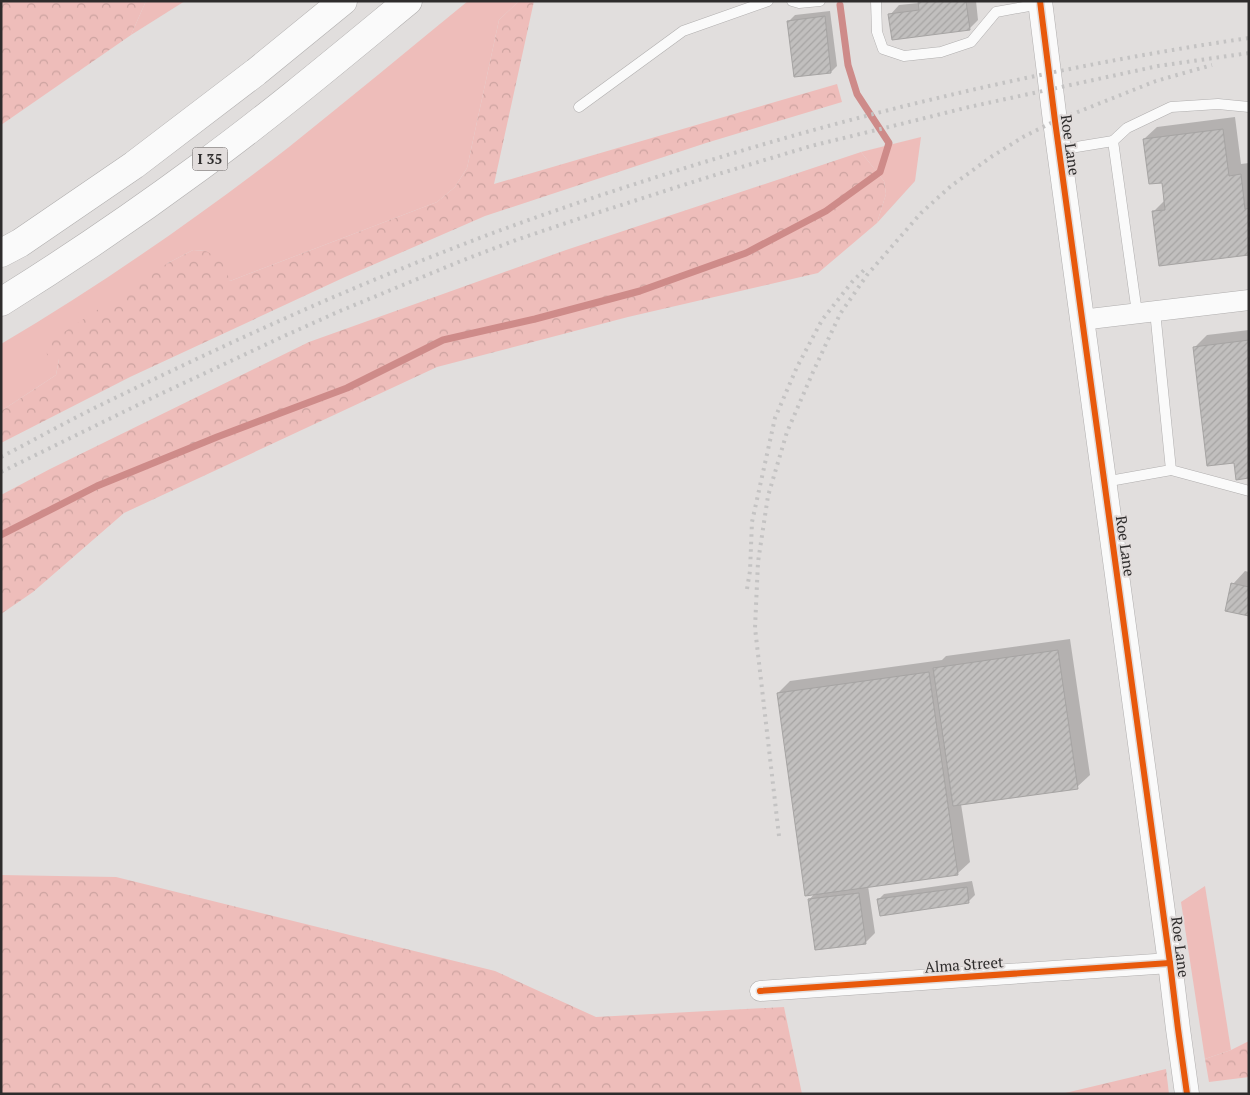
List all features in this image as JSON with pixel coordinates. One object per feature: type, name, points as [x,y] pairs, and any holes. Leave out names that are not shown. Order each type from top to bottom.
[{"type":"highway","name":"I 35","points":[[1,254],[134,165],[256,72],[343,1]]},
{"type":"highway","name":"I 35","points":[[1,302],[119,225],[202,165],[306,85],[408,1]]},
{"type":"street","name":"Roe Lane","points":[[1040,3],[1058,150],[1187,1094]]},
{"type":"street","points":[[1082,320],[1249,300]]},
{"type":"street","name":"Alma Street","points":[[760,991],[1170,963]]},
{"type":"lane","points":[[579,107],[683,31],[768,1]]},
{"type":"lane","points":[[792,1],[799,3],[820,1]]},
{"type":"lane","points":[[876,1],[877,32],[884,49],[904,56],[941,52],[971,42],[996,12],[1040,3]]},
{"type":"lane","points":[[1058,150],[1113,141],[1127,128],[1171,106],[1218,104],[1249,107]]},
{"type":"lane","points":[[1113,141],[1146,312],[1171,470]]},
{"type":"lane","points":[[1104,482],[1171,470],[1249,491]]},
{"type":"green space","points":[[1,1],[146,1],[131,35],[1,125]]},
{"type":"green space","points":[[146,1],[185,1],[131,35]]},
{"type":"green space","points":[[468,1],[519,1],[499,20],[467,168],[455,187],[437,202],[230,281],[206,251],[193,250],[168,263],[59,359],[56,375],[1,411],[1,344],[112,274],[219,199],[289,147]]},
{"type":"green space","points":[[519,1],[534,1],[494,184],[837,84],[842,102],[706,143],[485,216],[345,277],[130,377],[1,443],[1,411],[56,375],[59,359],[47,355],[46,344],[168,263],[193,250],[206,251],[222,260],[230,281],[437,202],[455,187],[467,168],[499,20]]},
{"type":"green space","points":[[921,137],[915,181],[877,223],[886,194],[884,181],[861,152]]},
{"type":"green space","points":[[861,152],[884,181],[886,194],[877,223],[818,273],[628,317],[437,367],[124,513],[33,592],[1,614],[1,495],[309,342],[566,250]]},
{"type":"green space","points":[[1,875],[116,877],[495,971],[596,1017],[784,1007],[802,1094],[1,1094]]},
{"type":"green space","points":[[1205,886],[1231,1050],[1205,1059],[1181,902]]},
{"type":"green space","points":[[1249,1041],[1249,1077],[1209,1082],[1205,1059],[1231,1050]]},
{"type":"green space","points":[[1166,1069],[1169,1094],[1061,1094]]},
{"type":"building","points":[[918,1],[966,1],[970,30],[892,40],[888,14],[919,10]]},
{"type":"building","points":[[825,16],[831,73],[794,77],[787,21]]},
{"type":"building","points":[[1223,129],[1229,176],[1241,174],[1245,209],[1249,208],[1249,255],[1159,266],[1152,211],[1165,210],[1162,183],[1149,184],[1143,139]]},
{"type":"building","points":[[1249,340],[1249,478],[1236,480],[1234,463],[1207,466],[1193,347]]},
{"type":"building","points":[[1231,583],[1249,587],[1249,616],[1225,611]]},
{"type":"building","points":[[1058,650],[1078,789],[953,806],[933,668]]},
{"type":"building","points":[[929,672],[958,875],[805,896],[777,693]]},
{"type":"building","points":[[967,887],[969,903],[880,916],[877,899]]},
{"type":"building","points":[[859,893],[866,944],[815,950],[808,899]]},
{"type":"waterway","points":[[1,535],[97,486],[217,437],[347,388],[443,340],[535,319],[640,291],[746,253],[826,211],[880,172],[889,143],[857,94],[848,65],[840,5]]},
{"type":"railway","points":[[1,457],[113,399],[317,304],[399,269],[589,199],[819,128],[961,92],[1105,62],[1249,38]]},
{"type":"railway","points":[[1,472],[154,397],[340,311],[461,261],[581,218],[811,146],[969,107],[1158,66],[1249,53]]},
{"type":"railway","points":[[779,836],[755,628],[758,562],[768,496],[787,432],[840,314],[867,275],[921,213],[951,186],[991,157],[1023,137],[1055,121],[1156,81],[1212,65]]},
{"type":"railway","points":[[747,589],[750,571],[752,522],[775,418],[797,367],[822,320],[864,270]]},
{"type":"cycle path","points":[[1040,1],[1187,1094]]},
{"type":"cycle path","points":[[760,991],[1170,963]]}]
